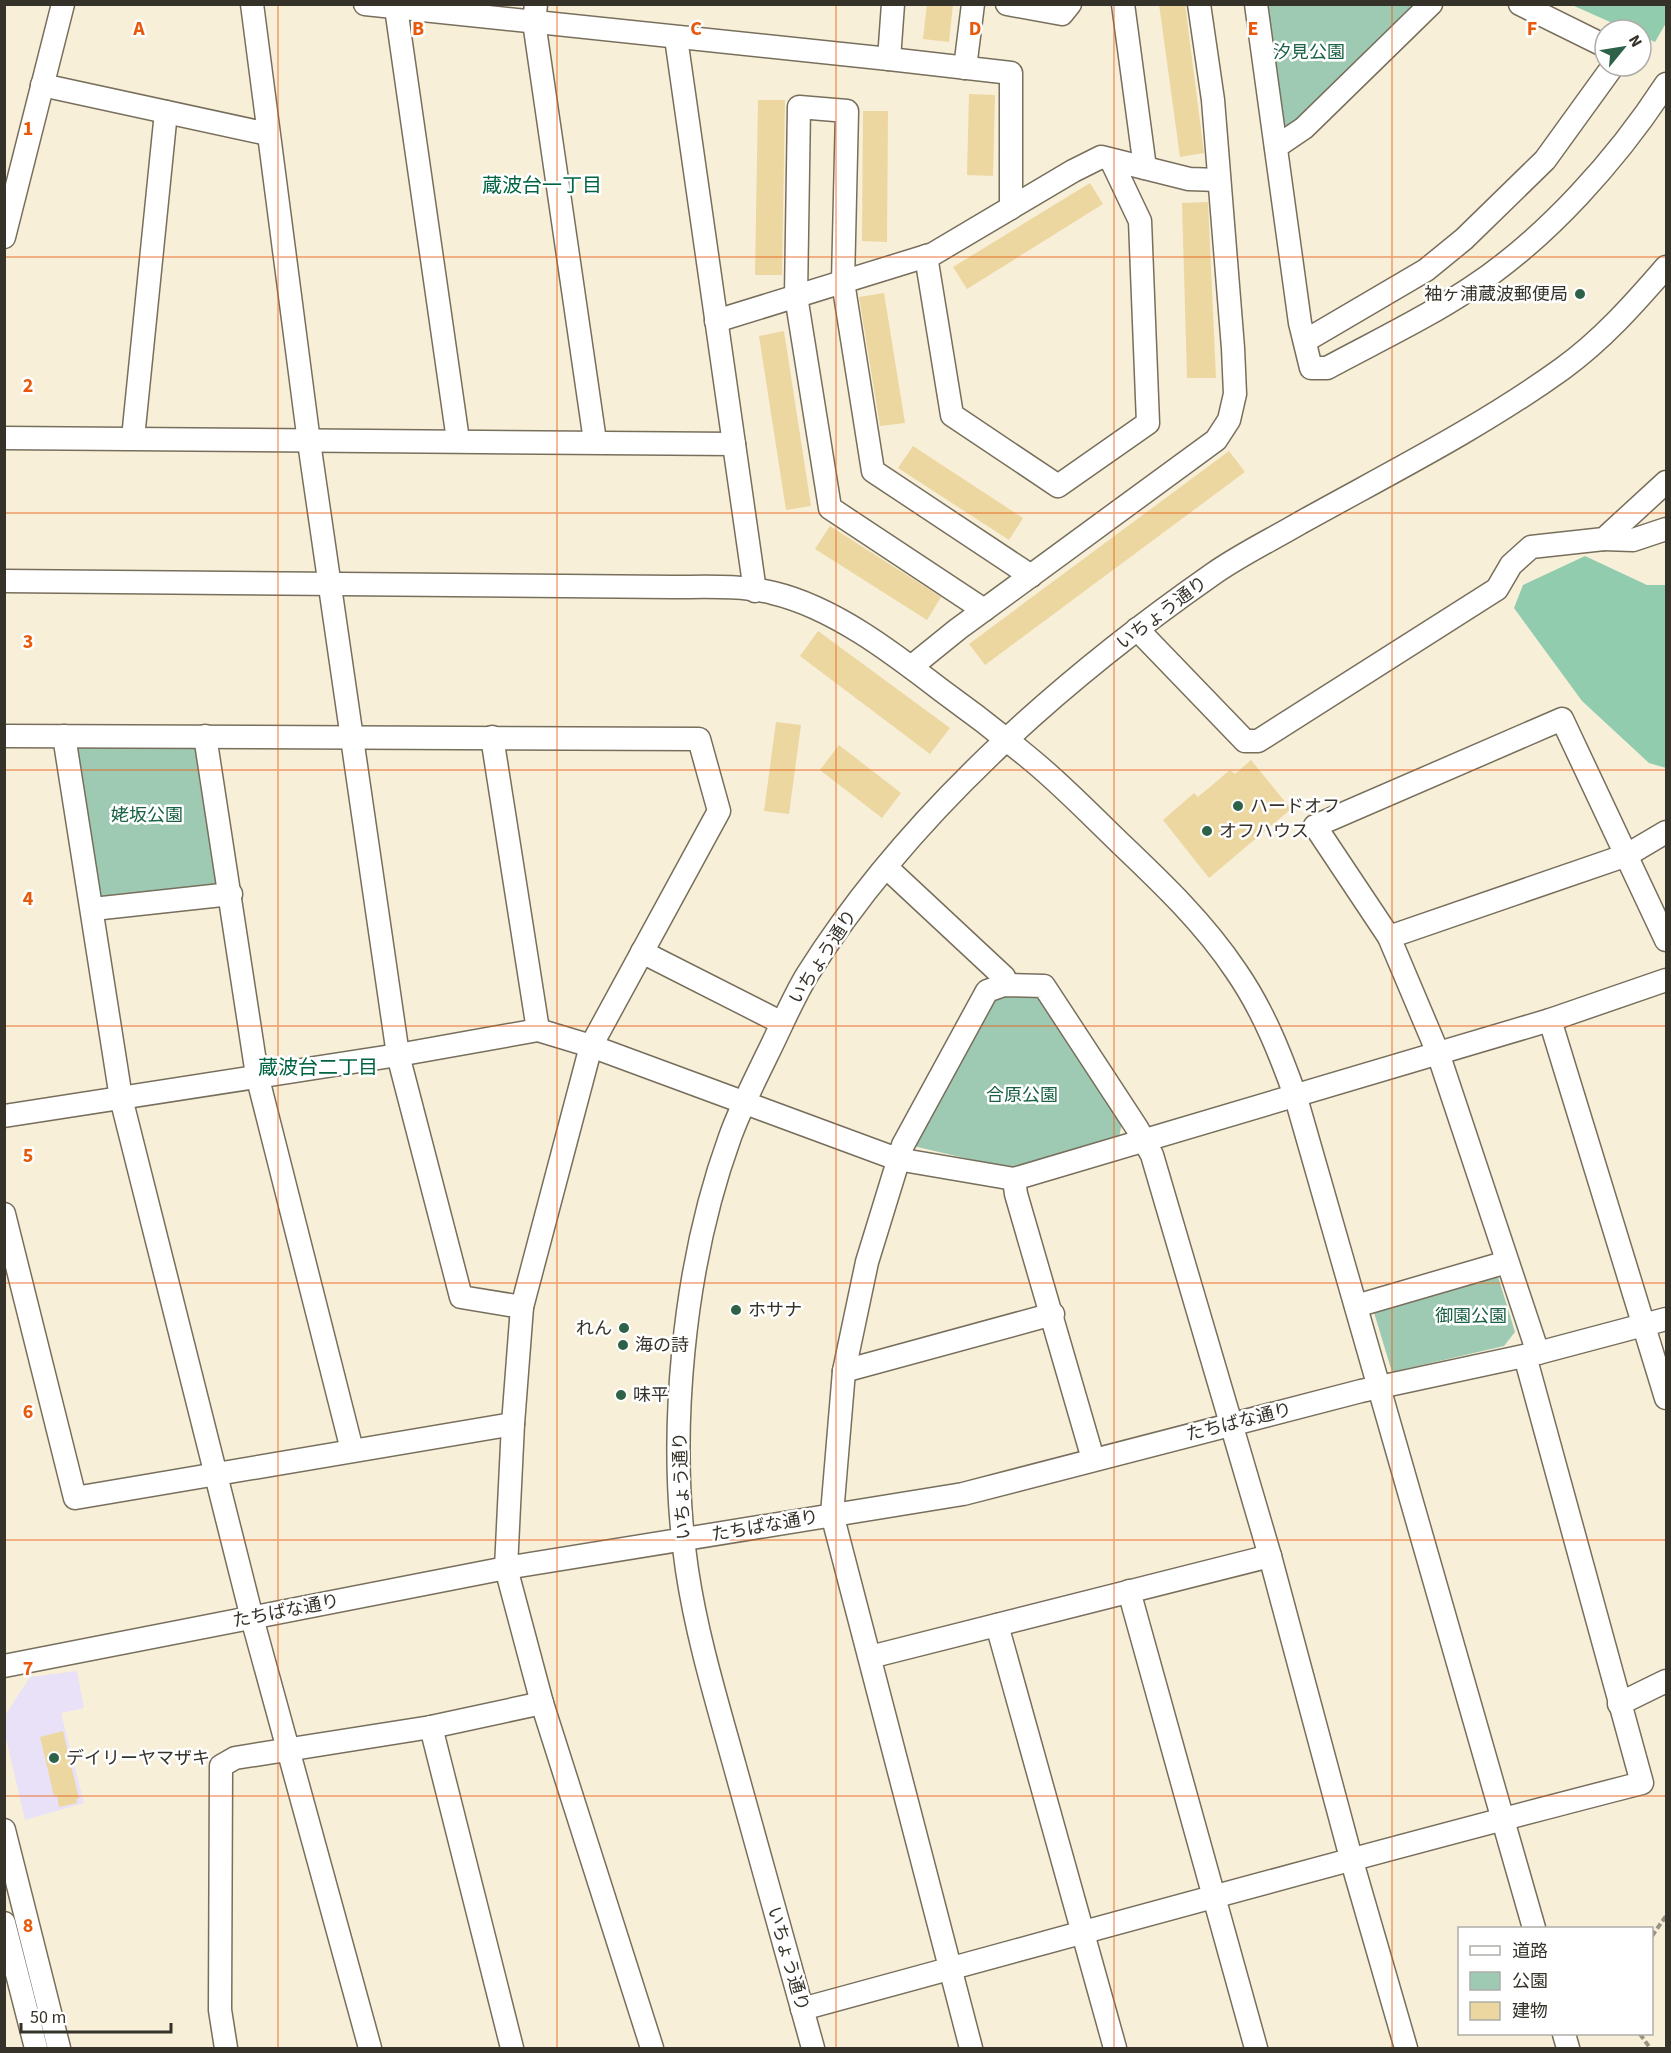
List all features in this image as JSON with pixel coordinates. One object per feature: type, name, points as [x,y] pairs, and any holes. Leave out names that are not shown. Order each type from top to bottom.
[{"type":"street","points":[[4,237],[63,4]]},
{"type":"street","points":[[252,4],[309,442],[398,1055],[461,1297],[522,1307]]},
{"type":"street","points":[[365,4],[396,8],[535,13],[676,38],[1011,73],[1011,208]]},
{"type":"street","points":[[890,59],[893,4]]},
{"type":"street","points":[[965,68],[973,4]]},
{"type":"street","points":[[1007,4],[1062,14],[1070,4]]},
{"type":"street","points":[[1123,4],[1145,168]]},
{"type":"street","points":[[911,667],[984,610],[1216,440],[1229,420],[1235,394],[1233,348],[1213,100],[1199,4]]},
{"type":"street","points":[[1256,4],[1305,341],[1311,368],[1327,368],[1472,287],[1556,221],[1646,115],[1666,84]]},
{"type":"street","points":[[1276,147],[1304,128],[1431,4]]},
{"type":"street","points":[[1520,4],[1593,40]]},
{"type":"street","points":[[396,8],[458,440]]},
{"type":"street","points":[[535,13],[595,441]]},
{"type":"street","points":[[676,38],[755,591]]},
{"type":"street","points":[[1305,341],[1426,270],[1464,239],[1545,160],[1604,78]]},
{"type":"street","points":[[42,85],[268,134]]},
{"type":"street","points":[[984,610],[830,508],[796,296],[800,107],[847,111],[843,282],[873,471],[1031,576]]},
{"type":"street","points":[[133,438],[166,112]]},
{"type":"street","points":[[717,321],[926,256],[1101,157],[1189,179],[1219,180]]},
{"type":"street","points":[[926,256],[952,415],[1058,486],[1148,423],[1140,221],[1111,160]]},
{"type":"street","name":"いちょう通り","points":[[813,2049],[708,1668],[691,1591],[679,1480],[680,1377],[691,1296],[708,1211],[729,1138],[782,1023],[806,976],[886,867],[934,812],[1006,740],[1137,630],[1218,570],[1462,431],[1561,370],[1601,337],[1666,267]]},
{"type":"street","points":[[4,438],[309,442],[595,441],[734,444]]},
{"type":"street","points":[[1604,539],[1666,482]]},
{"type":"street","points":[[1137,630],[1245,741],[1258,741],[1497,589],[1511,565],[1531,547],[1604,539],[1633,540],[1666,529]]},
{"type":"street","points":[[4,581],[674,587],[773,593],[806,605],[850,627],[911,667],[1036,764],[1161,882],[1203,927],[1236,970],[1280,1052],[1296,1098],[1533,1927]]},
{"type":"street","points":[[802,2009],[1083,1934],[1213,1894],[1642,1783],[1619,1704],[1507,1262],[1438,1053],[1389,936],[1315,826],[1562,719],[1666,940]]},
{"type":"street","points":[[4,736],[699,739],[719,811],[591,1046],[522,1307],[513,1424],[506,1568],[542,1703],[652,2048]]},
{"type":"street","points":[[64,736],[121,1098],[252,1618],[370,2049]]},
{"type":"street","points":[[204,736],[231,894],[257,1075],[352,1450]]},
{"type":"street","points":[[492,737],[538,1030]]},
{"type":"street","points":[[1389,936],[1626,855],[1666,832]]},
{"type":"street","points":[[886,867],[1004,977],[1004,985]]},
{"type":"street","points":[[93,909],[231,894]]},
{"type":"street","points":[[642,952],[782,1023]]},
{"type":"street","points":[[4,1116],[257,1075],[398,1055],[538,1030],[591,1046],[897,1159],[1014,1179],[1296,1098],[1550,1020],[1666,980]]},
{"type":"street","points":[[971,2049],[832,1514],[844,1371],[867,1262],[897,1159],[987,991],[1004,985],[1044,986],[1146,1141],[1270,1556],[1351,1858],[1406,2049]]},
{"type":"street","points":[[1550,1020],[1656,1322],[1666,1398]]},
{"type":"street","points":[[1014,1179],[1016,1194],[1053,1314],[1093,1459]]},
{"type":"street","points":[[4,1214],[75,1498],[513,1424]]},
{"type":"street","points":[[1356,1306],[1507,1262]]},
{"type":"street","points":[[844,1371],[1053,1314]]},
{"type":"street","name":"たちばな通り","points":[[4,1666],[506,1568],[963,1494],[1378,1387],[1532,1354],[1656,1322]]},
{"type":"street","points":[[870,1657],[1270,1556]]},
{"type":"street","points":[[1129,1591],[1256,2049]]},
{"type":"street","points":[[997,1625],[1115,2049]]},
{"type":"street","points":[[1619,1704],[1666,1681]]},
{"type":"street","points":[[225,2049],[220,2010],[221,1766],[235,1758],[431,1727],[542,1703]]},
{"type":"street","points":[[431,1727],[512,2049]]},
{"type":"street","points":[[4,1830],[59,2049]]},
{"type":"street","points":[[4,1923],[36,2049]]},
{"type":"path","points":[[1653,1935],[1666,1916]]},
{"type":"path","points":[[1641,2035],[1650,2049]]},
{"type":"shaded area","points":[[77,1671],[84,1708],[61,1713],[84,1803],[25,1820],[5,1734],[4,1717],[30,1677]]},
{"type":"green space","name":"汐見公園","points":[[1256,4],[1429,5],[1276,147]]},
{"type":"green space","points":[[1572,5],[1666,5],[1666,23],[1655,42],[1653,41],[1653,18],[1601,18]]},
{"type":"green space","points":[[1585,556],[1647,585],[1666,585],[1666,768],[1649,763],[1582,701],[1514,608],[1523,585]]},
{"type":"green space","name":"姥坂公園","points":[[64,736],[205,736],[231,894],[93,909]]},
{"type":"green space","name":"合原公園","points":[[1010,995],[1045,998],[1123,1118],[1118,1142],[1017,1170],[913,1146],[992,1002]]},
{"type":"green space","name":"御園公園","points":[[1496,1270],[1515,1332],[1504,1346],[1392,1372],[1372,1306]]},
{"type":"building","points":[[927,4],[953,4],[949,42],[923,39]]},
{"type":"building","points":[[1159,4],[1185,4],[1204,153],[1180,157]]},
{"type":"building","points":[[969,94],[995,95],[993,176],[967,175]]},
{"type":"building","points":[[758,100],[785,100],[782,275],[755,275]]},
{"type":"building","points":[[863,111],[888,111],[887,242],[862,241]]},
{"type":"building","points":[[1090,183],[1103,204],[967,289],[953,267]]},
{"type":"building","points":[[1208,202],[1216,378],[1187,378],[1182,203]]},
{"type":"building","points":[[884,293],[905,423],[880,426],[859,297]]},
{"type":"building","points":[[784,331],[811,506],[786,510],[759,336]]},
{"type":"building","points":[[913,446],[1023,518],[1009,540],[898,468]]},
{"type":"building","points":[[1229,451],[1245,472],[985,665],[969,644]]},
{"type":"building","points":[[830,526],[941,597],[927,620],[815,549]]},
{"type":"building","points":[[818,631],[950,728],[930,754],[800,656]]},
{"type":"building","points":[[776,722],[801,725],[789,814],[764,811]]},
{"type":"building","points":[[839,745],[901,793],[882,818],[820,770]]},
{"type":"building","points":[[1251,760],[1291,809],[1209,878],[1163,820],[1194,793],[1198,797],[1230,770],[1235,774]]},
{"type":"building","points":[[63,1731],[79,1799],[76,1799],[77,1803],[59,1807],[57,1795],[54,1796],[40,1737]]},
{"type":"place","name":"袖ヶ浦蔵波郵便局","points":[[1580,294]]},
{"type":"place","name":"ハードオフ","points":[[1238,806]]},
{"type":"place","name":"オフハウス","points":[[1207,831]]},
{"type":"place","name":"ホサナ","points":[[736,1310]]},
{"type":"place","name":"れん","points":[[624,1328]]},
{"type":"place","name":"海の詩","points":[[623,1345]]},
{"type":"place","name":"味平","points":[[621,1395]]},
{"type":"place","name":"デイリーヤマザキ","points":[[54,1758]]},
{"type":"district","name":"蔵波台一丁目","points":[[542,186]]},
{"type":"district","name":"蔵波台二丁目","points":[[318,1068]]}]
